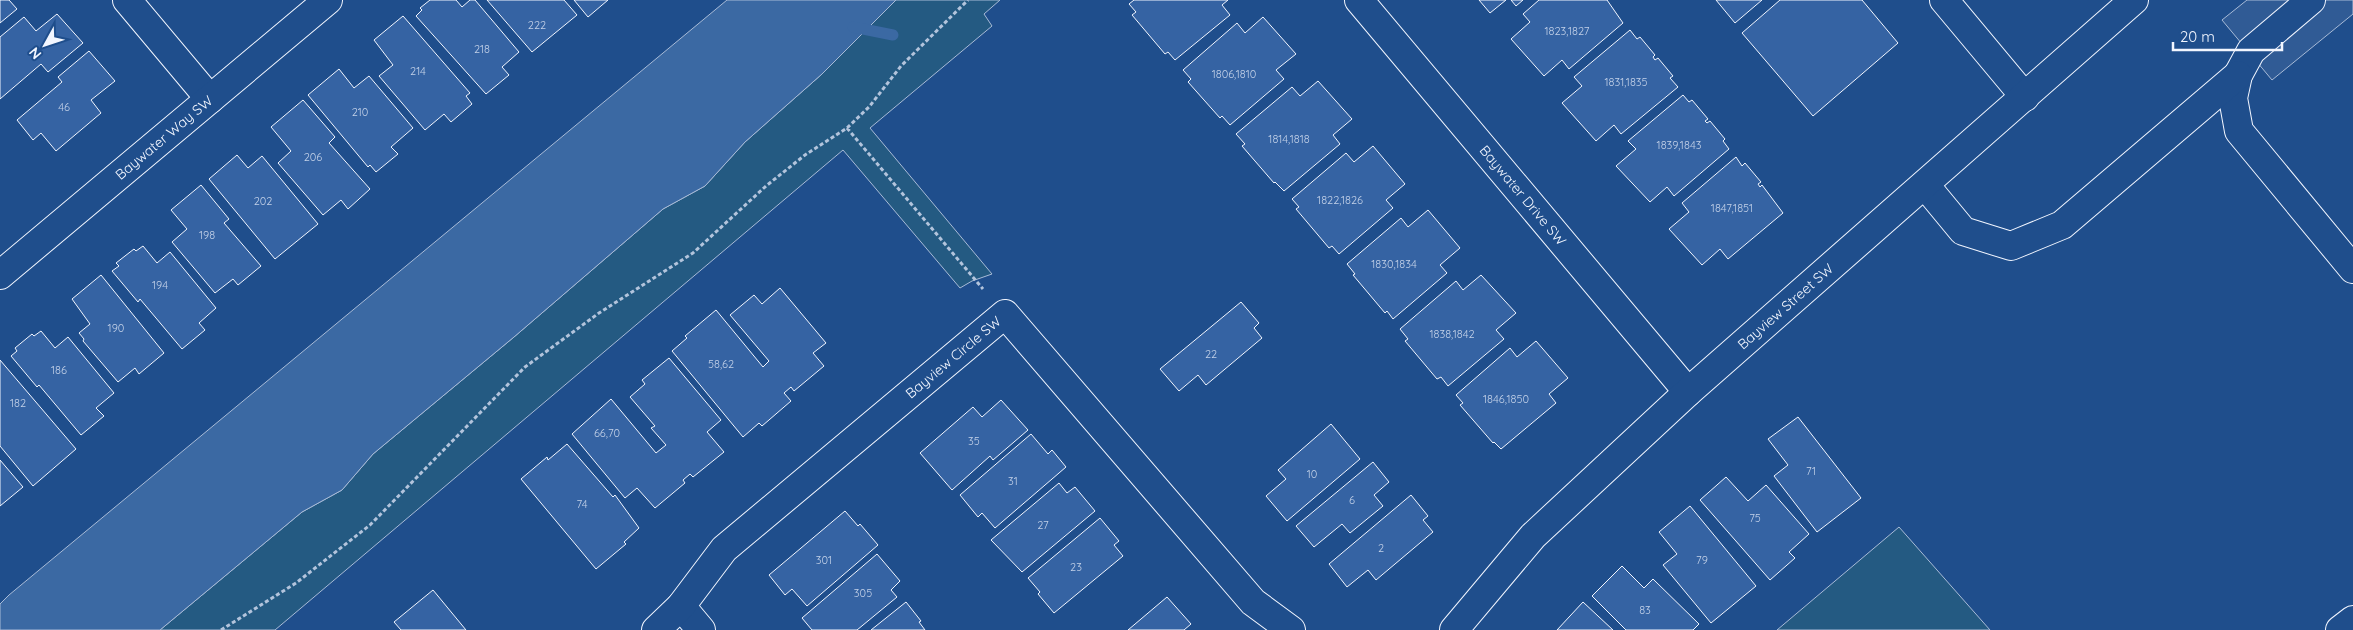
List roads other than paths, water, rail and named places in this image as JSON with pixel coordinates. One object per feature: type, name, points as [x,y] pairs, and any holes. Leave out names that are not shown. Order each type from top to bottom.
[{"type":"street","points":[[127,0],[210,98]]},
{"type":"street","name":"Baywater Way SW","points":[[0,275],[328,0]]},
{"type":"street","name":"Baywater Drive SW","points":[[1359,0],[1688,392]]},
{"type":"street","points":[[1944,0],[2025,97]]},
{"type":"street","name":"Bayview Street SW","points":[[1454,630],[1533,536],[1688,392],[2134,0]]},
{"type":"street","points":[[2311,0],[2251,51],[2238,75],[2233,98],[2239,131],[2353,269]]},
{"type":"street","points":[[1925,185],[1963,231],[2011,246],[2062,225],[2238,75]]},
{"type":"street","name":"Bayview Circle SW","points":[[656,630],[680,606],[724,549],[1004,314],[1253,602],[1291,630]]},
{"type":"street","points":[[680,606],[701,630]]},
{"type":"street","points":[[2340,630],[2353,620]]},
{"type":"waterway","points":[[853,27],[893,35]]}]
